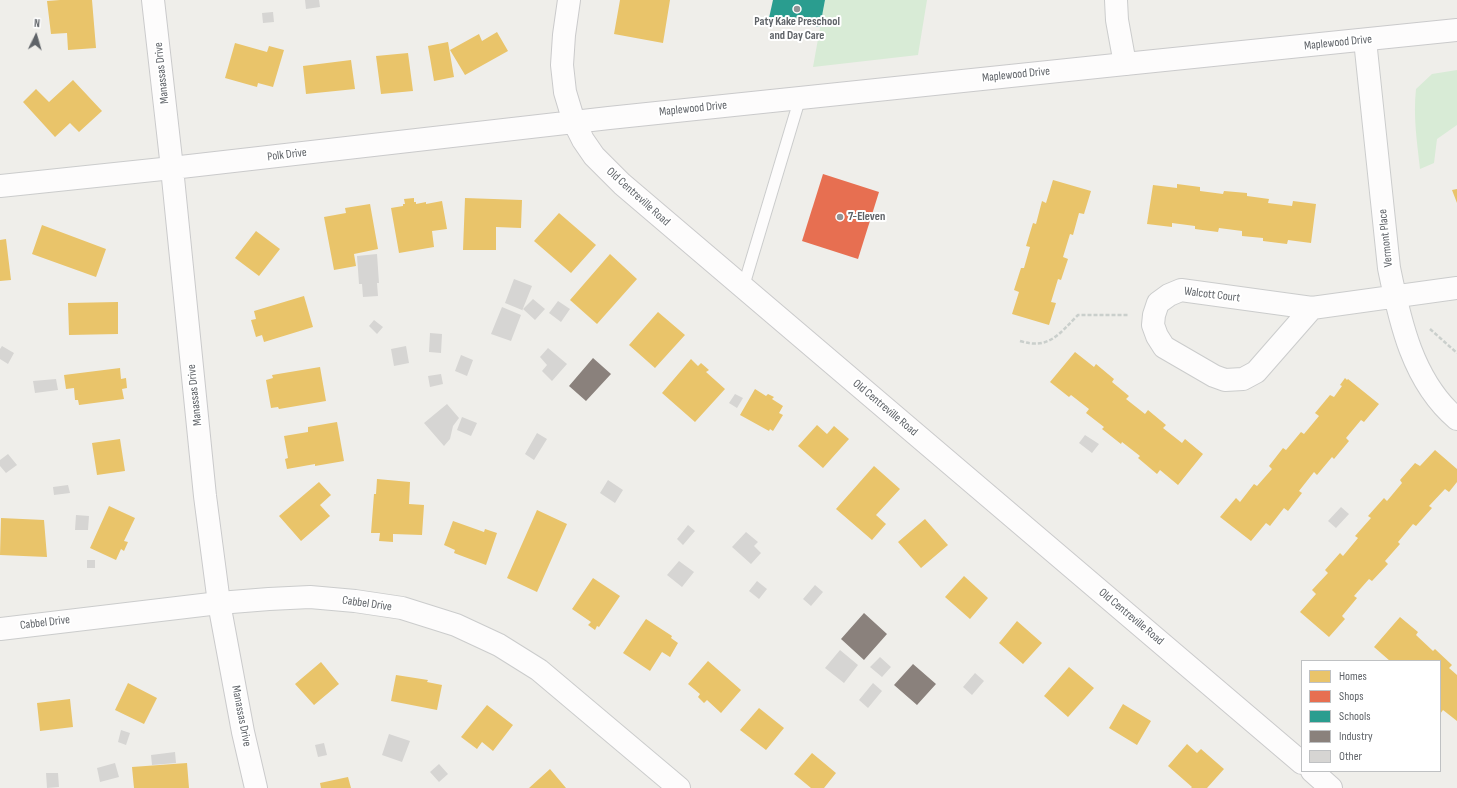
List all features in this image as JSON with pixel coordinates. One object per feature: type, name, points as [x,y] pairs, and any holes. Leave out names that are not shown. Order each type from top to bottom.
[{"type":"street","name":"Manassas Drive","points":[[153,0],[172,168],[205,496],[219,603],[243,732],[256,788]]},
{"type":"street","name":"Old Centreville Road","points":[[569,0],[564,34],[562,65],[565,92],[574,122],[583,140],[607,170],[1301,762]]},
{"type":"street","points":[[1116,0],[1117,20],[1125,64]]},
{"type":"street","name":"Maplewood Drive","points":[[574,122],[1457,30]]},
{"type":"street","name":"Vermont Place","points":[[1365,40],[1389,268],[1395,297],[1412,356],[1427,385],[1448,411],[1457,419]]},
{"type":"street","name":"Polk Drive","points":[[0,186],[574,122]]},
{"type":"street","name":"Walcott Court","points":[[1154,315],[1158,303],[1169,295],[1181,290],[1312,308],[1457,288]]},
{"type":"street","points":[[1154,315],[1153,325],[1157,336],[1164,347],[1214,376],[1225,380],[1243,379],[1256,372],[1312,308]]},
{"type":"street","name":"Cabbel Drive","points":[[0,628],[269,598],[310,598],[355,601],[402,608],[456,625],[499,645],[539,670],[679,788]]},
{"type":"street","points":[[1313,772],[1331,788]]},
{"type":"lane","points":[[744,288],[800,98]]},
{"type":"path","points":[[1020,341],[1034,344],[1046,342],[1056,337],[1078,315],[1154,315]]},
{"type":"green space","points":[[825,0],[927,0],[918,55],[813,67]]},
{"type":"green space","points":[[1457,70],[1457,125],[1437,139],[1434,163],[1420,169],[1415,119],[1416,89],[1432,74]]},
{"type":"building: Homes","points":[[92,0],[96,48],[68,50],[67,33],[51,34],[47,1]]},
{"type":"building: Homes","points":[[620,0],[670,0],[663,43],[614,34]]},
{"type":"building: Homes","points":[[497,32],[508,51],[465,75],[450,50],[479,34],[482,41]]},
{"type":"building: Homes","points":[[448,42],[454,77],[434,81],[428,46]]},
{"type":"building: Homes","points":[[235,43],[267,52],[269,46],[284,50],[273,87],[258,83],[257,87],[225,78]]},
{"type":"building: Homes","points":[[408,53],[413,91],[381,94],[376,56]]},
{"type":"building: Homes","points":[[351,60],[355,89],[306,94],[303,66]]},
{"type":"building: Homes","points":[[73,80],[102,111],[79,132],[70,123],[55,137],[23,102],[36,89],[49,102]]},
{"type":"building: Homes","points":[[1053,180],[1091,191],[1084,214],[1079,213],[1073,235],[1070,234],[1063,257],[1068,259],[1061,280],[1058,279],[1051,302],[1056,303],[1049,325],[1012,314],[1019,292],[1014,290],[1021,268],[1024,268],[1030,247],[1026,246],[1033,223],[1036,224],[1042,201],[1046,203]]},
{"type":"building: Homes","points":[[1177,184],[1200,187],[1200,191],[1223,194],[1224,191],[1247,193],[1247,196],[1269,199],[1268,203],[1292,206],[1293,201],[1316,204],[1311,243],[1288,240],[1287,244],[1263,241],[1263,238],[1242,236],[1242,231],[1219,228],[1218,232],[1195,229],[1195,226],[1172,223],[1172,227],[1147,224],[1153,185],[1177,188]]},
{"type":"building: Homes","points":[[1457,189],[1457,203],[1452,190]]},
{"type":"building: Homes","points":[[414,198],[414,202],[416,202],[416,204],[442,201],[447,229],[432,231],[434,247],[399,253],[391,208],[403,206],[403,204],[405,204],[404,199]]},
{"type":"building: Homes","points":[[465,198],[522,200],[521,228],[496,227],[496,250],[463,250]]},
{"type":"building: Homes","points":[[370,204],[378,249],[354,254],[356,266],[334,270],[324,217],[346,213],[345,208]]},
{"type":"building: Homes","points":[[559,213],[596,245],[571,273],[534,241]]},
{"type":"building: Homes","points":[[42,225],[106,249],[96,277],[32,254]]},
{"type":"building: Homes","points":[[256,231],[280,249],[259,276],[235,258]]},
{"type":"building: Homes","points":[[6,239],[11,280],[0,281],[0,240]]},
{"type":"building: Homes","points":[[610,254],[637,279],[597,324],[570,300]]},
{"type":"building: Homes","points":[[304,296],[313,327],[264,342],[262,335],[256,337],[251,320],[256,319],[254,311]]},
{"type":"building: Homes","points":[[118,302],[118,334],[69,335],[68,303]]},
{"type":"building: Homes","points":[[658,312],[685,335],[655,368],[629,345]]},
{"type":"building: Homes","points":[[1075,352],[1094,367],[1096,364],[1114,379],[1112,382],[1129,396],[1126,399],[1145,414],[1148,410],[1166,425],[1163,428],[1182,443],[1185,439],[1203,454],[1178,485],[1160,470],[1157,474],[1138,458],[1140,456],[1122,442],[1121,444],[1102,429],[1104,427],[1086,413],[1089,409],[1071,395],[1069,397],[1050,382]]},
{"type":"building: Homes","points":[[691,359],[698,366],[701,363],[709,370],[706,372],[725,389],[695,422],[662,393]]},
{"type":"building: Homes","points":[[320,367],[326,401],[279,409],[278,407],[271,408],[266,380],[273,378],[272,375]]},
{"type":"building: Homes","points":[[120,368],[121,379],[126,378],[127,388],[122,389],[124,399],[79,405],[78,400],[75,400],[74,388],[66,389],[64,375]]},
{"type":"building: Homes","points":[[1345,378],[1379,404],[1364,422],[1361,420],[1346,438],[1349,441],[1334,459],[1332,457],[1317,475],[1314,472],[1299,491],[1302,493],[1288,511],[1284,508],[1270,526],[1266,523],[1251,541],[1220,517],[1236,498],[1240,502],[1254,484],[1257,486],[1272,469],[1269,466],[1283,448],[1286,450],[1301,432],[1304,434],[1319,416],[1315,413],[1330,395],[1334,397],[1342,386],[1340,385]]},
{"type":"building: Homes","points":[[755,389],[766,396],[768,394],[774,397],[772,399],[783,406],[779,413],[783,415],[773,431],[770,429],[769,431],[740,415]]},
{"type":"building: Homes","points":[[337,422],[344,461],[287,469],[285,459],[288,458],[284,436],[308,432],[308,427]]},
{"type":"building: Homes","points":[[817,425],[827,434],[834,426],[849,439],[823,468],[798,446]]},
{"type":"building: Homes","points":[[120,439],[125,471],[97,475],[92,443]]},
{"type":"building: Homes","points":[[1435,450],[1457,469],[1457,482],[1449,492],[1445,489],[1429,506],[1432,508],[1416,526],[1413,524],[1398,542],[1400,544],[1385,561],[1388,564],[1372,581],[1369,579],[1354,596],[1357,598],[1342,616],[1345,619],[1329,637],[1300,612],[1316,594],[1312,590],[1328,573],[1325,570],[1340,553],[1343,556],[1358,538],[1355,536],[1371,518],[1368,516],[1384,498],[1387,501],[1402,483],[1400,480],[1415,463],[1420,466]]},
{"type":"building: Homes","points":[[874,466],[900,489],[876,515],[886,524],[872,540],[836,509]]},
{"type":"building: Homes","points":[[377,479],[410,482],[409,504],[424,505],[422,535],[393,534],[393,542],[379,541],[380,533],[371,533],[374,494],[376,494]]},
{"type":"building: Homes","points":[[319,482],[331,495],[320,505],[330,516],[301,541],[279,516]]},
{"type":"building: Homes","points":[[109,506],[135,518],[124,541],[128,542],[124,551],[121,549],[116,560],[90,548]]},
{"type":"building: Homes","points":[[537,510],[567,524],[537,592],[507,578]]},
{"type":"building: Homes","points":[[1,518],[44,520],[47,557],[0,555]]},
{"type":"building: Homes","points":[[925,519],[948,545],[921,568],[898,542]]},
{"type":"building: Homes","points":[[453,521],[484,532],[485,529],[497,533],[486,565],[454,553],[455,550],[444,545]]},
{"type":"building: Homes","points":[[964,576],[988,598],[970,619],[945,597]]},
{"type":"building: Homes","points":[[593,578],[620,596],[599,627],[597,626],[595,630],[588,625],[591,622],[572,609]]},
{"type":"building: Homes","points":[[1400,617],[1418,632],[1416,635],[1433,651],[1435,649],[1452,665],[1449,668],[1457,675],[1457,721],[1443,710],[1441,713],[1441,660],[1389,660],[1374,647]]},
{"type":"building: Homes","points":[[646,619],[672,636],[671,638],[678,643],[670,657],[662,652],[650,671],[623,653]]},
{"type":"building: Homes","points":[[1017,621],[1042,643],[1023,664],[999,643]]},
{"type":"building: Homes","points":[[708,661],[741,690],[721,713],[707,700],[704,703],[698,697],[700,694],[688,684]]},
{"type":"building: Homes","points":[[321,662],[339,684],[314,705],[295,684]]},
{"type":"building: Homes","points":[[1069,667],[1094,688],[1068,717],[1044,696]]},
{"type":"building: Homes","points":[[396,675],[428,680],[427,682],[442,685],[437,710],[391,701]]},
{"type":"building: Homes","points":[[128,683],[157,698],[144,724],[115,710]]},
{"type":"building: Homes","points":[[70,699],[73,727],[40,731],[37,703]]},
{"type":"building: Homes","points":[[1123,704],[1151,721],[1137,745],[1109,728]]},
{"type":"building: Homes","points":[[487,705],[513,725],[493,751],[482,742],[477,749],[461,737]]},
{"type":"building: Homes","points":[[759,708],[784,728],[766,750],[740,730]]},
{"type":"building: Homes","points":[[1187,744],[1197,753],[1201,749],[1224,769],[1207,788],[1191,788],[1192,787],[1168,766]]},
{"type":"building: Homes","points":[[812,753],[836,773],[824,788],[811,788],[794,774]]},
{"type":"building: Homes","points":[[187,763],[189,788],[134,788],[132,767]]},
{"type":"building: Homes","points":[[550,769],[566,788],[529,788]]},
{"type":"building: Homes","points":[[348,777],[351,788],[321,788],[320,783]]},
{"type":"building: Shops","name":"7-Eleven","points":[[823,174],[879,192],[858,259],[802,241]]},
{"type":"building: Schools","name":"Paty Kake Preschool and Day Care","points":[[773,0],[825,0],[820,27],[769,18]]},
{"type":"building: Industry","points":[[593,358],[611,374],[586,401],[569,386]]},
{"type":"building: Industry","points":[[864,613],[887,634],[864,660],[841,639]]},
{"type":"building: Industry","points":[[913,664],[936,684],[917,705],[894,685]]},
{"type":"building: Other","points":[[305,0],[319,0],[320,7],[306,9]]},
{"type":"building: Other","points":[[273,12],[274,22],[263,23],[262,13]]},
{"type":"building: Other","points":[[377,254],[379,283],[377,283],[378,296],[363,297],[362,284],[359,284],[357,256]]},
{"type":"building: Other","points":[[514,279],[532,286],[522,311],[505,303]]},
{"type":"building: Other","points":[[533,299],[545,309],[535,320],[523,309]]},
{"type":"building: Other","points":[[558,301],[570,309],[561,322],[549,313]]},
{"type":"building: Other","points":[[502,307],[521,315],[511,341],[491,334]]},
{"type":"building: Other","points":[[374,320],[383,327],[377,334],[369,326]]},
{"type":"building: Other","points":[[430,333],[442,334],[441,353],[429,352]]},
{"type":"building: Other","points":[[2,346],[14,353],[8,364],[0,359],[0,349]]},
{"type":"building: Other","points":[[406,346],[409,363],[394,366],[391,349]]},
{"type":"building: Other","points":[[548,348],[567,364],[552,381],[542,371],[547,365],[540,357]]},
{"type":"building: Other","points":[[461,355],[473,360],[467,376],[455,371]]},
{"type":"building: Other","points":[[441,374],[443,384],[430,387],[428,376]]},
{"type":"building: Other","points":[[56,379],[58,390],[35,393],[33,381]]},
{"type":"building: Other","points":[[735,394],[743,398],[737,408],[729,403]]},
{"type":"building: Other","points":[[447,404],[459,418],[453,426],[450,439],[444,446],[424,423]]},
{"type":"building: Other","points":[[462,417],[477,423],[471,436],[457,430]]},
{"type":"building: Other","points":[[537,433],[547,439],[534,460],[525,454]]},
{"type":"building: Other","points":[[1085,435],[1099,444],[1092,453],[1079,443]]},
{"type":"building: Other","points":[[8,454],[17,465],[6,473],[0,466],[0,460]]},
{"type":"building: Other","points":[[608,480],[623,490],[615,503],[600,493]]},
{"type":"building: Other","points":[[68,485],[70,493],[54,495],[53,487]]},
{"type":"building: Other","points":[[1341,507],[1349,514],[1336,528],[1328,521]]},
{"type":"building: Other","points":[[76,515],[89,516],[88,530],[75,530]]},
{"type":"building: Other","points":[[688,525],[695,531],[683,545],[677,539]]},
{"type":"building: Other","points":[[746,532],[758,542],[754,546],[761,553],[751,564],[732,547]]},
{"type":"building: Other","points":[[87,560],[95,560],[95,568],[87,568]]},
{"type":"building: Other","points":[[679,561],[694,572],[682,587],[667,575]]},
{"type":"building: Other","points":[[757,581],[767,589],[759,599],[749,591]]},
{"type":"building: Other","points":[[815,585],[823,592],[811,606],[803,599]]},
{"type":"building: Other","points":[[840,650],[858,665],[844,683],[825,668]]},
{"type":"building: Other","points":[[880,657],[891,667],[882,677],[870,667]]},
{"type":"building: Other","points":[[975,673],[984,681],[972,695],[963,687]]},
{"type":"building: Other","points":[[873,683],[882,691],[868,708],[859,700]]},
{"type":"building: Other","points":[[121,730],[130,733],[126,745],[118,742]]},
{"type":"building: Other","points":[[389,734],[410,741],[402,762],[382,755]]},
{"type":"building: Other","points":[[324,743],[327,755],[318,757],[315,745]]},
{"type":"building: Other","points":[[175,752],[176,763],[152,765],[151,755]]},
{"type":"building: Other","points":[[115,763],[119,777],[100,782],[97,768]]},
{"type":"building: Other","points":[[439,764],[448,774],[439,782],[430,772]]},
{"type":"building: Other","points":[[46,773],[58,773],[59,787],[47,788]]},
{"type":"place","name":"Paty Kake Preschool and Day Care","points":[[797,9]]},
{"type":"place","name":"7-Eleven","points":[[840,217]]}]
